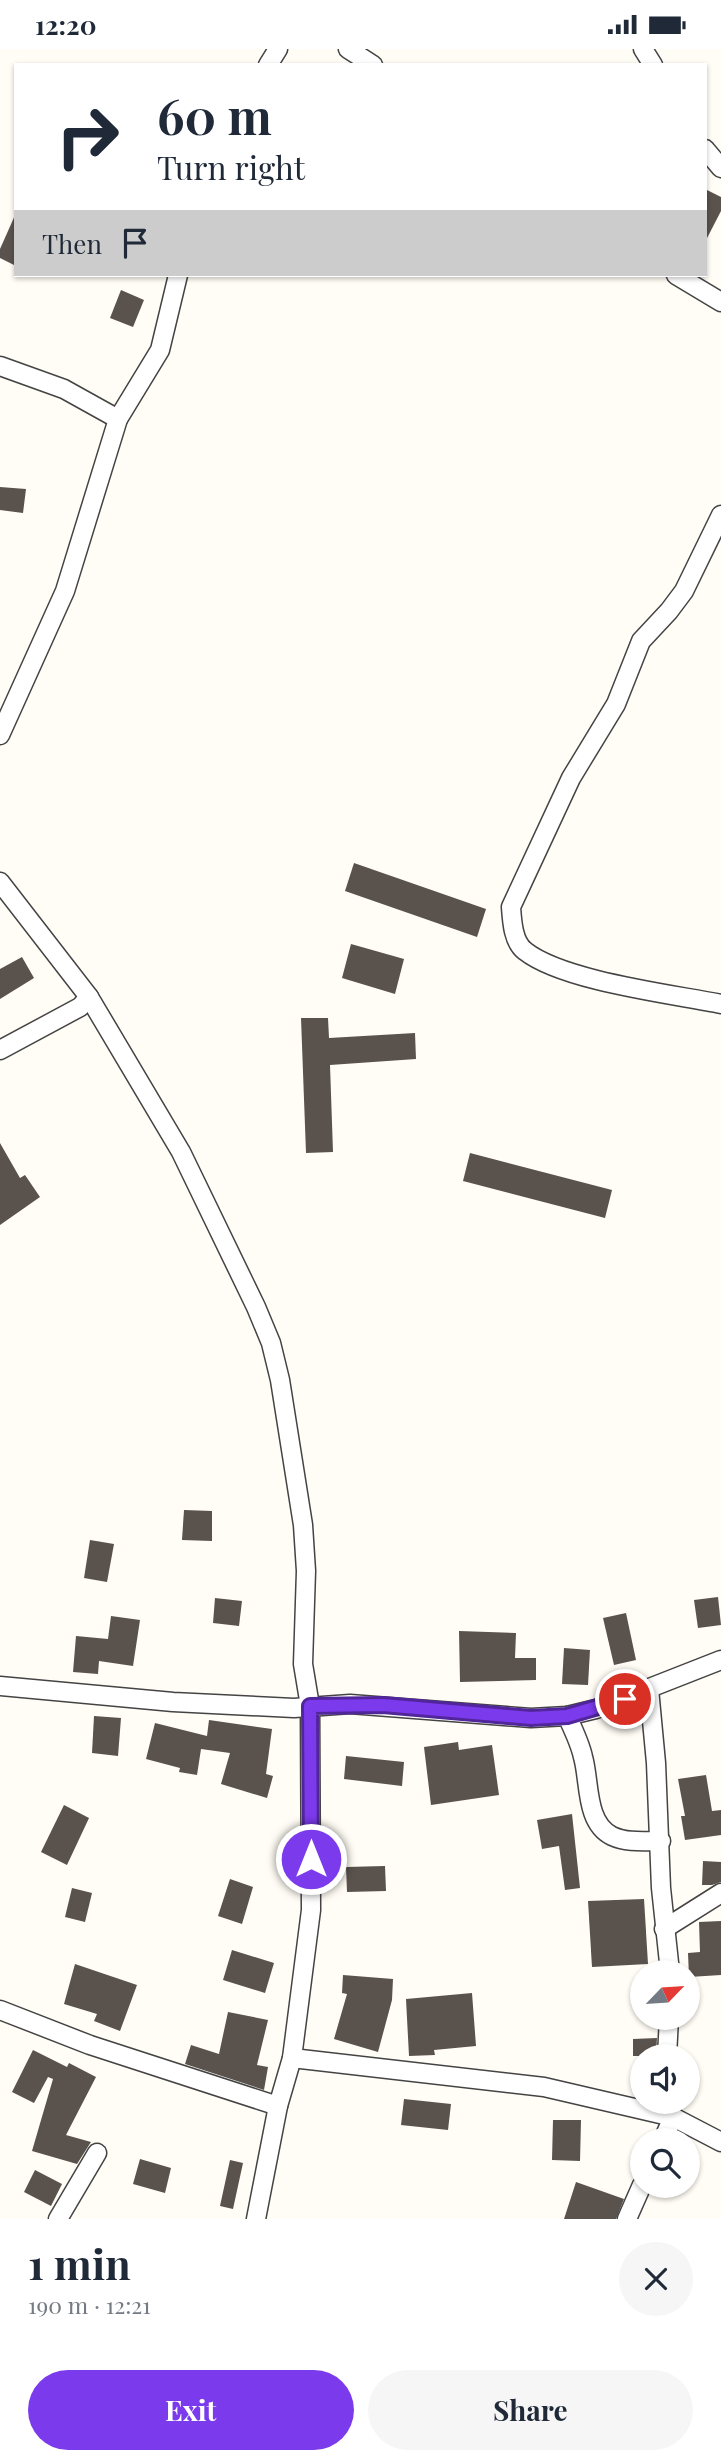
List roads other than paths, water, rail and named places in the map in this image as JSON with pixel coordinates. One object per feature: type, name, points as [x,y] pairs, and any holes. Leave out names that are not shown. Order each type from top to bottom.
[{"type":"street","points":[[348,49],[370,63]]},
{"type":"street","points":[[707,151],[721,168]]},
{"type":"street","points":[[0,735],[65,591],[118,419],[160,350],[178,277]]},
{"type":"street","points":[[679,277],[721,302]]},
{"type":"street","points":[[0,366],[64,389],[118,419]]},
{"type":"street","points":[[721,515],[684,591],[641,641],[616,703],[571,778],[511,907],[512,928],[523,950],[567,972],[721,1004]]},
{"type":"street","points":[[0,882],[89,997],[181,1152],[241,1273],[271,1343],[292,1440],[306,1571],[303,1664],[310,1706],[311,1910],[292,2059],[278,2106],[257,2219]]},
{"type":"street","points":[[0,1050],[80,1007],[89,997]]},
{"type":"street","points":[[0,1686],[173,1702],[294,1709],[350,1704],[503,1717],[567,1716],[625,1699],[721,1660]]},
{"type":"street","points":[[649,1689],[661,1840],[664,1929],[668,1960]]},
{"type":"street","points":[[567,1716],[583,1755],[592,1809],[599,1825],[611,1835],[629,1841],[661,1840]]},
{"type":"street","points":[[664,1929],[721,1893]]},
{"type":"street","points":[[0,2010],[90,2045],[278,2106]]},
{"type":"street","points":[[292,2059],[544,2087],[630,2102]]},
{"type":"street","points":[[678,2114],[721,2142]]},
{"type":"street","points":[[58,2219],[97,2153]]},
{"type":"street","points":[[627,2219],[636,2198]]}]
